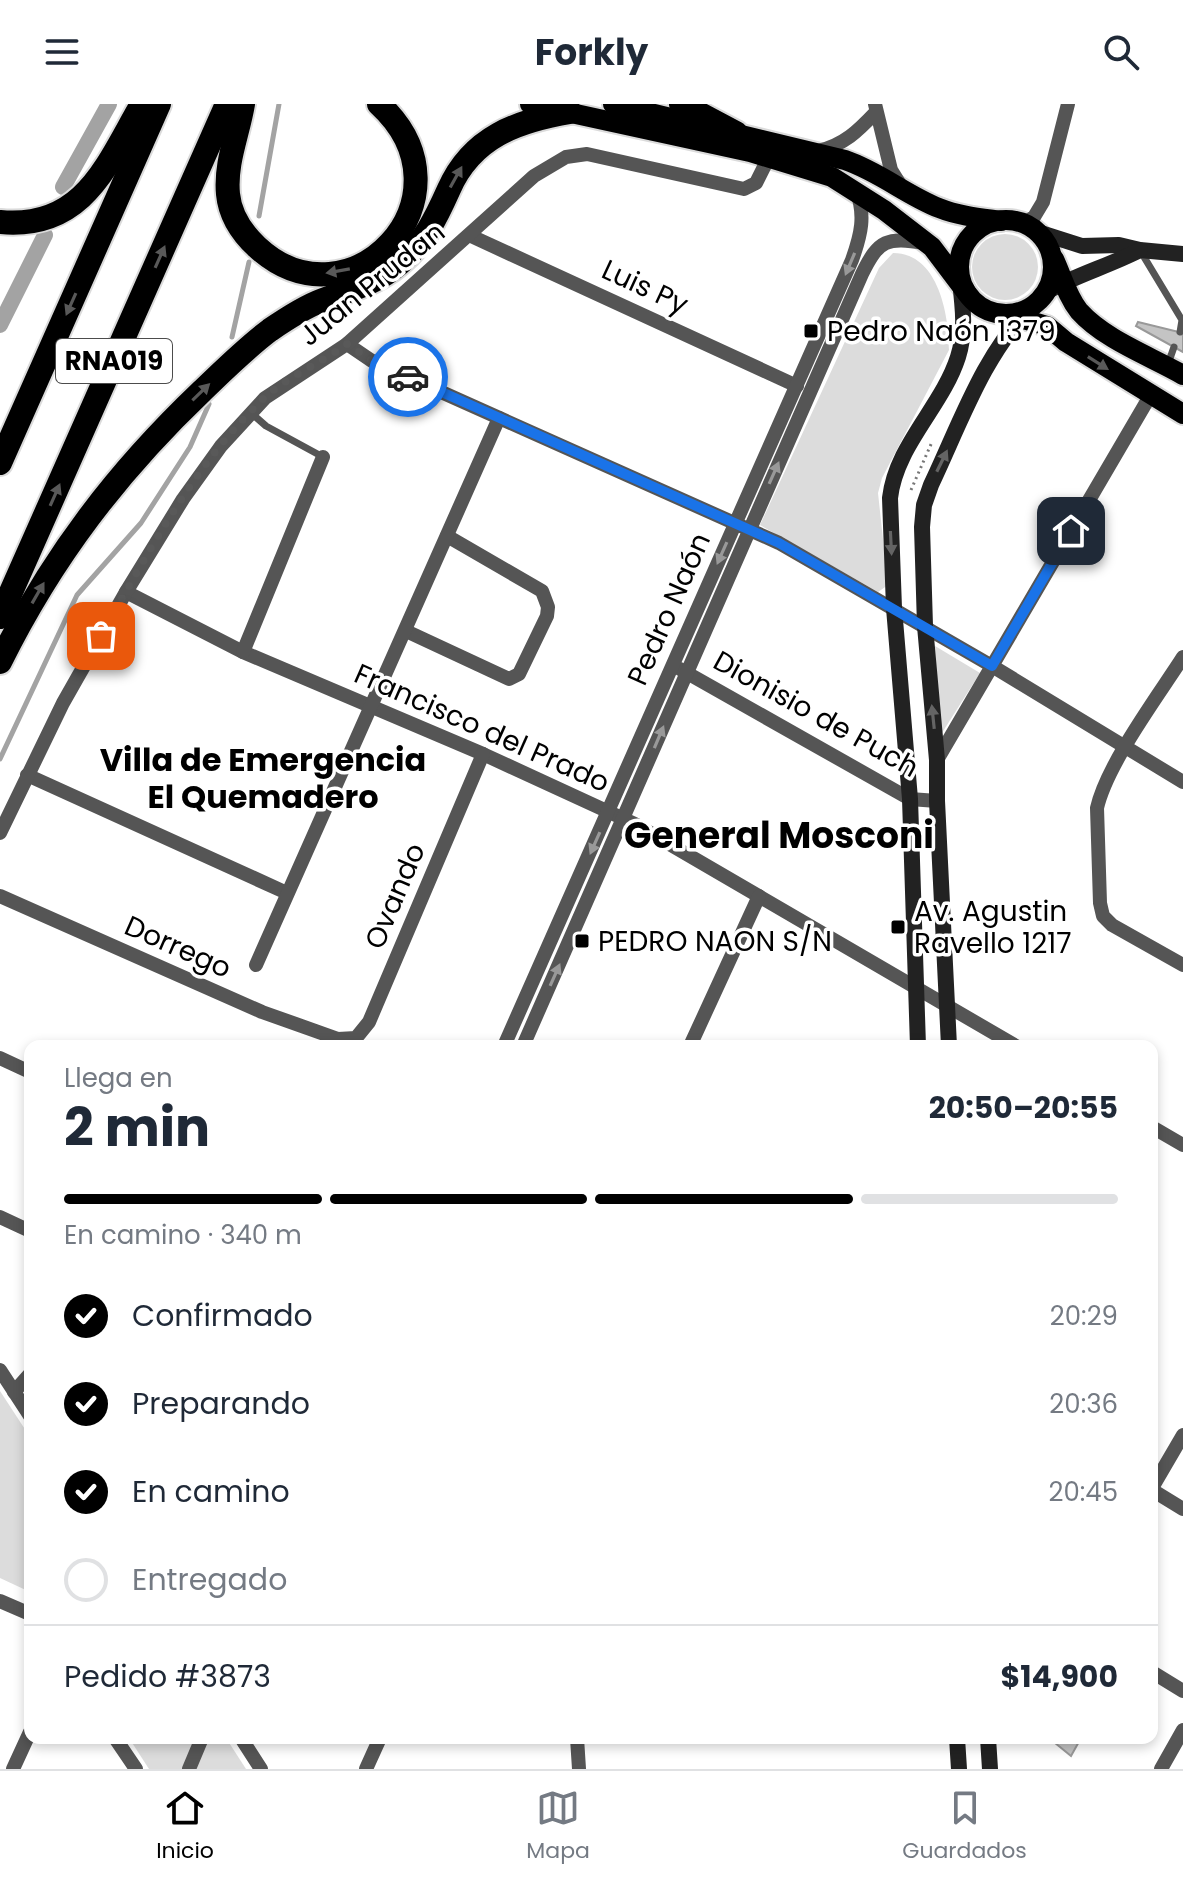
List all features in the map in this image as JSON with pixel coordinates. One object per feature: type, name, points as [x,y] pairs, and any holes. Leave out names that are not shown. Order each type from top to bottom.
[{"type":"highway","points":[[0,222],[35,222],[77,201],[106,169],[142,104]]},
{"type":"highway","name":"RNA019","points":[[0,463],[159,104]]},
{"type":"highway","name":"RNA019","points":[[0,617],[227,104]]},
{"type":"highway","points":[[243,104],[228,180],[228,195],[236,221],[251,242],[273,259],[300,271],[329,274],[357,267],[383,251],[404,225],[411,210],[416,180],[411,149],[399,124],[379,104]]},
{"type":"highway","points":[[681,104],[736,133]]},
{"type":"highway","points":[[0,662],[40,589],[81,526],[129,464],[174,418],[271,329],[322,301],[373,282],[398,265],[426,237],[457,173],[485,141],[521,122],[570,112]]},
{"type":"main road","points":[[530,104],[769,157],[832,177],[855,190],[927,243],[979,306],[1034,302],[1078,309],[1113,336],[1175,362]]},
{"type":"main road","points":[[613,104],[815,152],[873,170],[942,210],[1029,227],[1082,246],[1119,245],[1183,254]]},
{"type":"main road","points":[[918,1040],[910,799],[894,608],[890,513],[892,484],[903,456],[945,386],[959,354],[963,328],[961,256],[969,239],[983,227],[1001,221]]},
{"type":"main road","points":[[1029,227],[1049,249],[1034,302],[1047,326],[1066,342],[1183,414]]},
{"type":"main road","points":[[949,1040],[937,760],[925,626],[924,505],[985,373],[1008,332],[1034,302],[1140,250]]},
{"type":"main road","points":[[957,1744],[959,1769]]},
{"type":"main road","points":[[988,1744],[990,1769]]},
{"type":"street","points":[[1029,227],[1043,202],[1068,104]]},
{"type":"street","points":[[815,152],[850,138],[875,108]]},
{"type":"street","points":[[875,108],[891,170],[904,190]]},
{"type":"street","name":"Juan Prudan","points":[[0,833],[63,703],[183,499],[250,412],[275,389],[347,344],[471,236],[534,176],[566,157],[587,154],[735,188],[751,188],[761,176],[769,157]]},
{"type":"street","name":"Pedro Naón","points":[[526,1040],[687,672],[797,386],[859,241],[862,207],[855,190]]},
{"type":"street","name":"Luis Py","points":[[471,236],[797,386]]},
{"type":"street","name":"Pedro Naón","points":[[507,1040],[672,665],[743,525],[871,256],[890,240],[927,243]]},
{"type":"street","points":[[347,344],[372,361],[743,525],[925,626],[1183,782]]},
{"type":"street","points":[[937,760],[1150,396]]},
{"type":"street","points":[[256,965],[499,418]]},
{"type":"street","points":[[243,652],[323,457]]},
{"type":"street","points":[[406,631],[509,679],[519,674],[547,616],[548,607],[542,591],[447,536]]},
{"type":"street","name":"Francisco del Prado","points":[[126,592],[243,652],[483,754],[624,819],[1006,1040]]},
{"type":"street","points":[[1183,657],[1125,749],[1100,794],[1097,808],[1103,916],[1112,925],[1183,965]]},
{"type":"street","name":"Dionisio de Puch","points":[[672,665],[910,799],[937,801]]},
{"type":"street","name":"Ovando","points":[[338,1039],[356,1038],[369,1022],[483,754]]},
{"type":"street","points":[[27,775],[287,893]]},
{"type":"street","name":"Dorrego","points":[[0,896],[228,998],[338,1039]]},
{"type":"street","points":[[693,1040],[759,896]]},
{"type":"street","points":[[0,1058],[24,1069]]},
{"type":"street","points":[[1158,1130],[1183,1145]]},
{"type":"street","points":[[0,1217],[24,1228]]},
{"type":"street","points":[[0,1370],[24,1407]]},
{"type":"street","points":[[14,1392],[24,1381]]},
{"type":"street","points":[[1158,1479],[1183,1435]]},
{"type":"street","points":[[1158,1493],[1183,1509]]},
{"type":"street","points":[[0,1601],[24,1611]]},
{"type":"street","points":[[1158,1676],[1183,1691]]},
{"type":"street","points":[[1161,1769],[1183,1730]]},
{"type":"street","points":[[13,1769],[24,1744]]},
{"type":"street","points":[[119,1744],[136,1769]]},
{"type":"street","points":[[189,1769],[199,1744]]},
{"type":"street","points":[[245,1744],[261,1769]]},
{"type":"street","points":[[366,1769],[377,1744]]},
{"type":"street","points":[[577,1744],[579,1769]]},
{"type":"lane","points":[[1140,250],[1183,320],[1180,332]]},
{"type":"lane","points":[[250,412],[266,426],[323,457]]},
{"type":"shaded area","points":[[1011,234],[1029,243],[1036,254],[1036,280],[1029,291],[1018,298],[999,300],[981,291],[974,280],[972,261],[981,243],[992,236]]},
{"type":"shaded area","points":[[893,253],[921,263],[930,274],[943,303],[949,350],[882,478],[878,493],[888,585],[878,592],[760,525],[879,268]]},
{"type":"shaded area","points":[[935,646],[980,673],[940,736]]},
{"type":"shaded area","points":[[0,1391],[24,1428],[24,1589],[0,1578]]},
{"type":"shaded area","points":[[133,1744],[230,1744],[246,1769],[149,1769]]},
{"type":"building","points":[[1138,322],[1183,333],[1183,352],[1136,326]]},
{"type":"building","points":[[1056,1744],[1078,1744],[1071,1756]]},
{"type":"waterway","points":[[63,187],[109,104]]},
{"type":"waterway","points":[[259,216],[279,104]]},
{"type":"waterway","points":[[0,325],[45,235]]},
{"type":"waterway","points":[[232,337],[249,262]]},
{"type":"waterway","points":[[0,759],[77,595],[141,523],[190,447],[209,404]]},
{"type":"way so far","points":[[101,636],[202,472],[250,412],[275,389],[347,344],[372,361],[408,377]]},
{"type":"place","name":"Pedro Naón 1379","points":[[811,331]]},
{"type":"place","name":"Av. Agustin Ravello 1217","points":[[898,927]]},
{"type":"place","name":"PEDRO NAON S/N","points":[[582,941]]},
{"type":"district","name":"Villa de Emergencia El Quemadero","points":[[263,778]]},
{"type":"district","name":"General Mosconi","points":[[779,835]]},
{"type":"route","points":[[408,377],[779,543],[992,666],[1071,531]]}]
